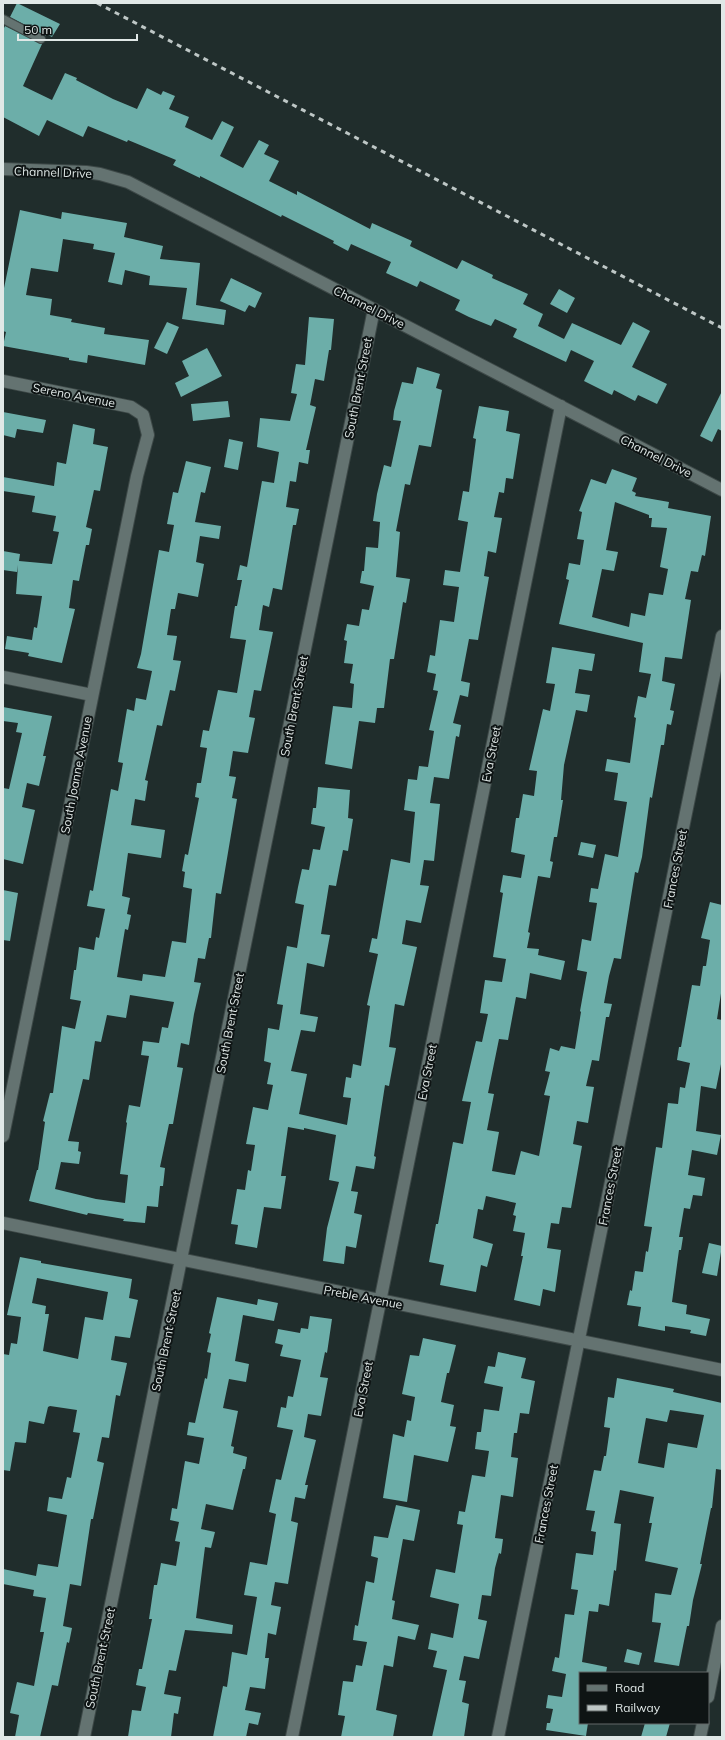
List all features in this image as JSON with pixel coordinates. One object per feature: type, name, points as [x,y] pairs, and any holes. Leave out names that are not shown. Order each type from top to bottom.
[{"type":"street","name":"Channel Drive","points":[[3,169],[86,172],[100,174],[128,182],[722,490]]},
{"type":"street","name":"South Brent Street","points":[[84,1737],[374,309]]},
{"type":"street","name":"Sereno Avenue","points":[[3,381],[115,403],[137,410],[143,415]]},
{"type":"street","name":"Eva Street","points":[[292,1737],[561,406]]},
{"type":"street","name":"South Joanne Avenue","points":[[3,1136],[137,476],[147,442],[147,428],[143,415]]},
{"type":"street","name":"Frances Street","points":[[498,1737],[722,636]]},
{"type":"street","points":[[3,677],[92,695]]},
{"type":"street","name":"Preble Avenue","points":[[3,1223],[722,1370]]},
{"type":"street","points":[[709,1692],[722,1626]]},
{"type":"street","points":[[700,1737],[703,1724]]},
{"type":"lane","points":[[3,19],[41,39]]},
{"type":"building","points":[[17,3],[60,24],[52,37],[46,34],[46,36],[10,17]]},
{"type":"building","points":[[5,26],[42,44],[23,86],[52,100],[65,73],[77,78],[76,80],[113,99],[137,109],[147,88],[161,95],[163,91],[175,96],[169,109],[189,117],[185,127],[212,140],[222,121],[234,127],[220,156],[243,168],[259,140],[269,145],[264,154],[279,161],[269,181],[297,195],[297,191],[370,229],[372,223],[412,241],[410,246],[457,269],[462,260],[493,275],[492,278],[528,294],[523,304],[543,314],[538,326],[564,339],[572,323],[621,345],[633,322],[650,331],[632,367],[667,384],[657,404],[638,395],[635,401],[614,390],[612,395],[584,381],[594,361],[571,350],[566,362],[513,337],[517,329],[495,319],[491,326],[469,317],[455,310],[460,300],[420,281],[417,287],[386,273],[391,262],[351,244],[348,251],[333,243],[334,241],[282,215],[281,217],[200,176],[200,178],[173,165],[176,160],[128,140],[127,142],[88,126],[83,137],[47,120],[39,136],[3,117],[3,30]]},
{"type":"building","points":[[20,210],[61,219],[62,212],[127,223],[124,237],[163,246],[160,259],[200,263],[196,305],[226,310],[224,325],[182,319],[187,288],[149,285],[150,276],[125,270],[122,285],[108,282],[115,253],[93,249],[94,244],[63,239],[58,272],[31,268],[26,295],[52,299],[50,315],[72,319],[71,322],[105,328],[104,334],[149,340],[145,365],[88,355],[87,363],[69,360],[69,358],[3,346],[6,332],[3,331],[3,293]]},
{"type":"building","points":[[231,278],[262,293],[255,308],[249,305],[245,312],[220,301]]},
{"type":"building","points":[[559,289],[575,298],[567,313],[550,304]]},
{"type":"building","points":[[309,317],[334,319],[331,350],[329,350],[324,381],[315,379],[310,405],[316,407],[306,450],[310,450],[308,464],[299,462],[296,482],[290,481],[286,507],[299,509],[296,525],[293,525],[282,590],[273,588],[269,607],[263,605],[259,630],[273,632],[261,691],[254,690],[249,717],[255,718],[248,753],[233,751],[229,776],[236,777],[232,798],[237,799],[221,894],[216,893],[211,938],[209,938],[205,959],[198,958],[194,982],[201,983],[189,1045],[181,1043],[177,1067],[183,1068],[173,1124],[169,1124],[160,1167],[165,1168],[163,1186],[160,1186],[158,1207],[147,1206],[145,1223],[123,1221],[124,1219],[88,1213],[87,1215],[29,1201],[38,1170],[45,1122],[43,1121],[50,1093],[53,1093],[62,1026],[75,1029],[81,1001],[70,999],[79,947],[94,950],[96,937],[99,938],[105,909],[87,906],[90,890],[93,891],[111,789],[118,791],[123,763],[118,762],[127,709],[134,711],[136,698],[146,700],[152,671],[137,668],[141,654],[159,550],[169,552],[174,525],[167,524],[173,492],[178,493],[186,461],[211,467],[205,493],[201,492],[195,522],[221,526],[219,539],[200,536],[196,562],[204,564],[198,597],[178,593],[175,609],[171,609],[167,635],[177,636],[173,660],[181,661],[175,691],[170,690],[162,726],[157,725],[145,780],[148,781],[145,801],[135,799],[131,825],[165,830],[161,858],[128,853],[122,896],[130,898],[127,914],[131,915],[128,930],[125,929],[117,977],[142,981],[143,974],[165,977],[172,941],[186,943],[192,889],[183,887],[185,872],[182,871],[185,854],[188,855],[199,798],[195,797],[197,783],[201,783],[207,748],[200,747],[203,730],[209,731],[218,690],[237,693],[246,640],[230,638],[235,606],[237,606],[242,580],[237,580],[240,565],[247,567],[262,481],[274,483],[279,452],[257,447],[260,418],[290,421],[297,394],[291,393],[296,364],[305,365]],"holes":[[[130,995],[174,1002],[168,1028],[162,1027],[159,1043],[143,1041],[141,1055],[149,1056],[140,1107],[129,1105],[120,1174],[128,1175],[125,1203],[96,1199],[55,1189],[61,1162],[79,1164],[81,1152],[78,1151],[79,1142],[68,1141],[83,1079],[89,1080],[95,1041],[101,1042],[107,1015],[126,1018]]]},
{"type":"building","points":[[167,322],[179,327],[167,354],[154,348]]},
{"type":"building","points":[[207,348],[222,376],[181,397],[175,383],[189,376],[182,361]]},
{"type":"building","points":[[417,367],[440,374],[436,388],[442,390],[431,447],[419,445],[410,485],[405,484],[396,531],[400,532],[396,577],[410,579],[406,603],[403,602],[394,659],[390,659],[384,708],[377,708],[375,723],[359,721],[352,769],[325,764],[333,706],[352,708],[354,684],[350,683],[353,664],[344,663],[347,641],[344,640],[347,624],[359,626],[362,609],[369,610],[374,586],[360,583],[362,571],[364,571],[366,547],[378,548],[380,522],[373,521],[377,494],[384,465],[391,467],[401,421],[393,420],[394,411],[402,382],[413,384]]},
{"type":"building","points":[[722,391],[722,431],[718,429],[712,442],[700,436]]},
{"type":"building","points":[[228,401],[230,417],[193,421],[191,404]]},
{"type":"building","points":[[479,406],[509,411],[506,431],[520,434],[513,479],[506,478],[504,493],[499,492],[494,517],[502,518],[496,553],[488,551],[484,576],[489,577],[478,640],[469,639],[461,681],[470,683],[468,697],[460,695],[453,723],[461,725],[459,737],[456,736],[449,779],[434,777],[430,803],[440,804],[434,861],[424,860],[420,885],[429,886],[421,923],[406,920],[402,944],[417,947],[404,1006],[395,1004],[389,1047],[396,1048],[389,1086],[385,1085],[374,1156],[376,1157],[374,1169],[356,1166],[351,1191],[358,1192],[354,1213],[362,1215],[356,1248],[346,1246],[344,1264],[323,1261],[327,1228],[339,1182],[329,1180],[336,1135],[304,1128],[304,1130],[288,1127],[281,1176],[286,1176],[281,1209],[264,1207],[257,1248],[235,1244],[238,1225],[231,1224],[237,1189],[245,1190],[248,1170],[251,1171],[255,1145],[246,1144],[253,1107],[268,1110],[273,1085],[267,1084],[271,1063],[264,1061],[268,1028],[279,1030],[283,1005],[277,1004],[287,946],[297,948],[304,905],[295,903],[298,887],[302,869],[309,870],[313,849],[320,850],[325,827],[311,824],[313,808],[316,808],[318,787],[350,790],[348,818],[353,819],[348,851],[343,850],[336,886],[329,885],[321,934],[330,935],[324,967],[307,963],[300,1014],[318,1017],[315,1032],[301,1030],[291,1071],[307,1074],[299,1114],[347,1125],[351,1098],[343,1097],[346,1077],[351,1078],[353,1064],[361,1066],[370,1006],[367,1005],[378,954],[369,952],[372,938],[377,939],[391,859],[410,863],[415,812],[404,810],[408,779],[417,780],[419,766],[428,767],[434,731],[429,730],[438,691],[433,690],[436,674],[427,672],[430,655],[435,656],[440,620],[454,622],[459,587],[443,585],[445,570],[460,572],[468,522],[458,520],[463,491],[469,492],[476,439],[473,438]]},
{"type":"building","points":[[3,412],[46,420],[43,433],[17,429],[15,438],[3,435]]},
{"type":"building","points":[[73,424],[95,429],[93,444],[108,447],[100,491],[94,490],[86,527],[92,529],[89,545],[86,545],[79,581],[73,580],[69,608],[75,609],[62,663],[28,656],[29,653],[5,649],[7,636],[32,640],[34,627],[37,628],[42,596],[16,594],[18,565],[17,572],[3,570],[3,551],[20,554],[19,561],[52,564],[59,532],[53,531],[56,516],[32,512],[35,496],[3,491],[3,477],[54,486],[57,462],[66,464]]},
{"type":"building","points":[[229,439],[243,442],[238,470],[224,467]]},
{"type":"building","points":[[612,469],[637,478],[632,491],[636,493],[635,496],[669,502],[668,508],[711,516],[705,556],[702,555],[698,572],[691,571],[685,599],[691,600],[682,659],[665,657],[662,681],[675,684],[670,710],[674,711],[671,725],[667,724],[664,745],[661,745],[652,798],[650,797],[642,857],[638,873],[635,872],[621,959],[614,958],[609,976],[604,1003],[612,1004],[609,1017],[606,1017],[599,1061],[592,1060],[586,1086],[594,1087],[588,1123],[577,1121],[573,1144],[582,1146],[571,1208],[562,1207],[559,1224],[551,1223],[547,1248],[561,1250],[555,1292],[543,1289],[540,1306],[514,1300],[523,1256],[521,1256],[525,1233],[513,1231],[516,1216],[513,1215],[516,1203],[486,1196],[483,1210],[478,1209],[473,1238],[493,1244],[487,1267],[481,1265],[476,1292],[440,1285],[444,1265],[429,1262],[436,1224],[438,1224],[453,1142],[463,1144],[471,1102],[462,1101],[476,1041],[482,1042],[488,1014],[480,1013],[485,980],[502,982],[506,959],[493,957],[503,893],[500,892],[503,875],[521,878],[525,855],[511,852],[516,818],[519,818],[523,794],[534,796],[537,771],[529,770],[543,709],[550,711],[555,684],[546,683],[552,647],[595,654],[592,671],[579,669],[575,693],[590,695],[587,712],[576,710],[564,765],[561,800],[563,800],[557,837],[554,837],[550,861],[553,862],[550,878],[538,876],[528,932],[530,933],[527,948],[539,949],[538,955],[565,961],[561,980],[530,973],[526,999],[516,997],[508,1040],[499,1039],[488,1093],[494,1094],[487,1130],[499,1132],[492,1171],[515,1175],[521,1151],[539,1156],[550,1096],[544,1095],[550,1072],[545,1071],[550,1048],[559,1051],[561,1046],[575,1049],[587,972],[577,970],[582,939],[591,941],[597,903],[589,902],[591,888],[598,889],[605,854],[618,857],[627,802],[614,800],[618,773],[605,771],[607,759],[630,763],[636,718],[634,717],[638,696],[646,698],[651,674],[639,672],[643,643],[559,624],[569,580],[566,579],[569,563],[580,565],[584,540],[577,539],[582,512],[579,511],[591,479],[606,484]],"holes":[[[615,502],[649,515],[649,518],[652,518],[651,527],[667,528],[660,567],[668,569],[663,595],[649,593],[645,616],[631,613],[629,627],[592,617],[602,569],[614,571],[618,552],[606,550]]]},
{"type":"building","points":[[3,707],[52,716],[43,756],[46,756],[39,786],[27,783],[22,807],[35,810],[23,864],[3,859],[3,788],[9,789],[22,733],[16,732],[18,723],[3,721]]},
{"type":"building","points":[[581,842],[596,845],[593,858],[578,855]]},
{"type":"building","points":[[3,890],[18,893],[10,941],[3,940]]},
{"type":"building","points":[[710,902],[722,905],[722,987],[717,1019],[722,1020],[722,1059],[716,1089],[701,1086],[696,1131],[721,1135],[717,1155],[692,1150],[688,1175],[705,1178],[702,1196],[693,1195],[690,1209],[684,1208],[679,1237],[683,1237],[681,1250],[679,1250],[672,1302],[687,1305],[686,1314],[710,1319],[706,1336],[690,1333],[691,1330],[665,1326],[665,1331],[638,1326],[641,1307],[627,1305],[630,1290],[632,1291],[635,1271],[643,1272],[646,1251],[648,1252],[652,1227],[644,1226],[656,1147],[662,1148],[668,1103],[678,1104],[680,1087],[685,1088],[690,1063],[677,1060],[679,1047],[681,1047],[692,985],[700,986],[703,966],[706,966],[710,940],[701,938]]},
{"type":"building","points":[[709,1243],[722,1246],[717,1276],[702,1273]]},
{"type":"building","points":[[20,1257],[41,1261],[41,1263],[132,1279],[129,1298],[138,1300],[130,1338],[115,1336],[111,1360],[127,1363],[120,1396],[116,1395],[109,1438],[102,1437],[97,1461],[104,1463],[93,1519],[91,1519],[81,1586],[70,1584],[63,1626],[72,1628],[69,1643],[67,1642],[58,1686],[52,1685],[40,1737],[15,1737],[19,1715],[10,1713],[17,1682],[34,1686],[44,1632],[40,1632],[46,1598],[33,1596],[34,1590],[3,1584],[3,1569],[36,1576],[38,1564],[58,1567],[67,1515],[47,1511],[49,1497],[62,1499],[67,1477],[71,1478],[80,1433],[73,1432],[77,1410],[50,1406],[48,1407],[44,1424],[29,1421],[26,1443],[15,1442],[10,1471],[3,1470],[3,1354],[9,1355],[11,1343],[17,1344],[21,1317],[7,1315]],"holes":[[[37,1278],[108,1292],[103,1320],[85,1317],[78,1359],[43,1351],[49,1314],[45,1314],[46,1306],[32,1303]]]},
{"type":"building","points":[[217,1297],[257,1305],[258,1299],[278,1303],[274,1321],[243,1315],[235,1361],[249,1364],[246,1382],[229,1379],[223,1408],[238,1411],[231,1446],[234,1447],[233,1453],[247,1457],[245,1469],[243,1469],[233,1510],[206,1504],[201,1529],[215,1532],[211,1548],[205,1547],[196,1618],[233,1625],[232,1634],[185,1630],[176,1671],[169,1670],[164,1694],[181,1697],[178,1714],[174,1713],[171,1737],[128,1737],[132,1710],[141,1711],[146,1687],[136,1685],[139,1669],[142,1669],[152,1619],[149,1619],[154,1585],[157,1585],[161,1563],[176,1566],[180,1542],[175,1541],[179,1522],[170,1520],[172,1508],[177,1509],[185,1461],[199,1464],[204,1438],[187,1435],[189,1422],[195,1423],[205,1378],[207,1379],[211,1353],[207,1352],[211,1334],[209,1333]]},
{"type":"building","points":[[310,1316],[332,1319],[327,1353],[325,1352],[320,1377],[328,1378],[321,1416],[308,1414],[304,1437],[316,1440],[305,1485],[308,1485],[305,1499],[295,1497],[291,1521],[298,1523],[288,1584],[275,1582],[271,1605],[281,1607],[276,1635],[268,1633],[265,1658],[269,1658],[265,1689],[250,1687],[245,1710],[261,1713],[258,1725],[249,1723],[246,1737],[213,1737],[223,1686],[227,1687],[232,1652],[247,1655],[257,1597],[244,1595],[250,1562],[267,1565],[276,1514],[269,1512],[276,1479],[281,1480],[293,1430],[277,1427],[281,1407],[286,1408],[288,1396],[293,1397],[301,1360],[280,1356],[283,1345],[275,1343],[278,1329],[300,1333],[301,1328],[308,1329]]},
{"type":"building","points":[[423,1338],[456,1345],[449,1373],[447,1373],[441,1402],[454,1405],[450,1426],[456,1427],[448,1462],[414,1455],[407,1502],[383,1498],[393,1434],[404,1437],[407,1420],[411,1421],[415,1397],[402,1394],[410,1355],[419,1356]]},
{"type":"building","points":[[498,1352],[526,1358],[521,1378],[535,1381],[529,1414],[520,1413],[517,1433],[514,1433],[511,1457],[518,1458],[513,1497],[501,1495],[495,1538],[503,1539],[501,1554],[499,1553],[495,1568],[491,1596],[482,1595],[478,1619],[487,1621],[479,1659],[464,1656],[459,1680],[466,1681],[462,1702],[469,1704],[464,1737],[432,1737],[447,1670],[433,1667],[437,1651],[428,1649],[431,1633],[453,1638],[459,1604],[430,1597],[436,1569],[455,1573],[463,1525],[457,1524],[459,1511],[465,1512],[472,1475],[485,1477],[489,1451],[475,1449],[477,1432],[481,1432],[484,1409],[499,1411],[503,1387],[484,1383],[488,1366],[495,1367]]},
{"type":"building","points":[[617,1378],[674,1389],[673,1392],[722,1403],[722,1470],[716,1469],[712,1508],[700,1564],[702,1564],[679,1666],[654,1662],[661,1623],[652,1622],[655,1593],[671,1595],[678,1568],[645,1561],[652,1523],[649,1523],[654,1497],[620,1490],[614,1523],[621,1524],[616,1571],[614,1570],[609,1606],[599,1604],[598,1612],[589,1611],[582,1662],[607,1667],[606,1672],[579,1672],[579,1724],[588,1724],[586,1736],[546,1730],[547,1723],[550,1723],[553,1709],[546,1708],[548,1695],[562,1697],[566,1674],[552,1671],[555,1657],[559,1658],[565,1614],[574,1615],[578,1590],[571,1589],[576,1553],[593,1555],[596,1532],[591,1531],[595,1511],[586,1510],[594,1470],[601,1471],[604,1456],[606,1456],[610,1428],[604,1427],[608,1397],[614,1398]],"holes":[[[670,1410],[704,1415],[697,1448],[668,1443],[664,1468],[638,1463],[646,1418],[667,1422]]]},
{"type":"building","points":[[396,1505],[420,1510],[414,1541],[403,1539],[392,1600],[395,1601],[392,1619],[419,1625],[415,1640],[398,1636],[393,1667],[384,1665],[376,1710],[397,1715],[393,1737],[341,1737],[345,1716],[338,1715],[343,1681],[353,1682],[356,1665],[362,1666],[367,1642],[353,1640],[355,1625],[358,1626],[366,1581],[374,1583],[378,1558],[371,1556],[374,1536],[388,1538]]},
{"type":"building","points":[[627,1649],[642,1653],[639,1665],[624,1662]]},
{"type":"building","points":[[645,1724],[670,1724],[666,1737],[641,1737]]},
{"type":"railway","points":[[97,3],[722,328]]}]
